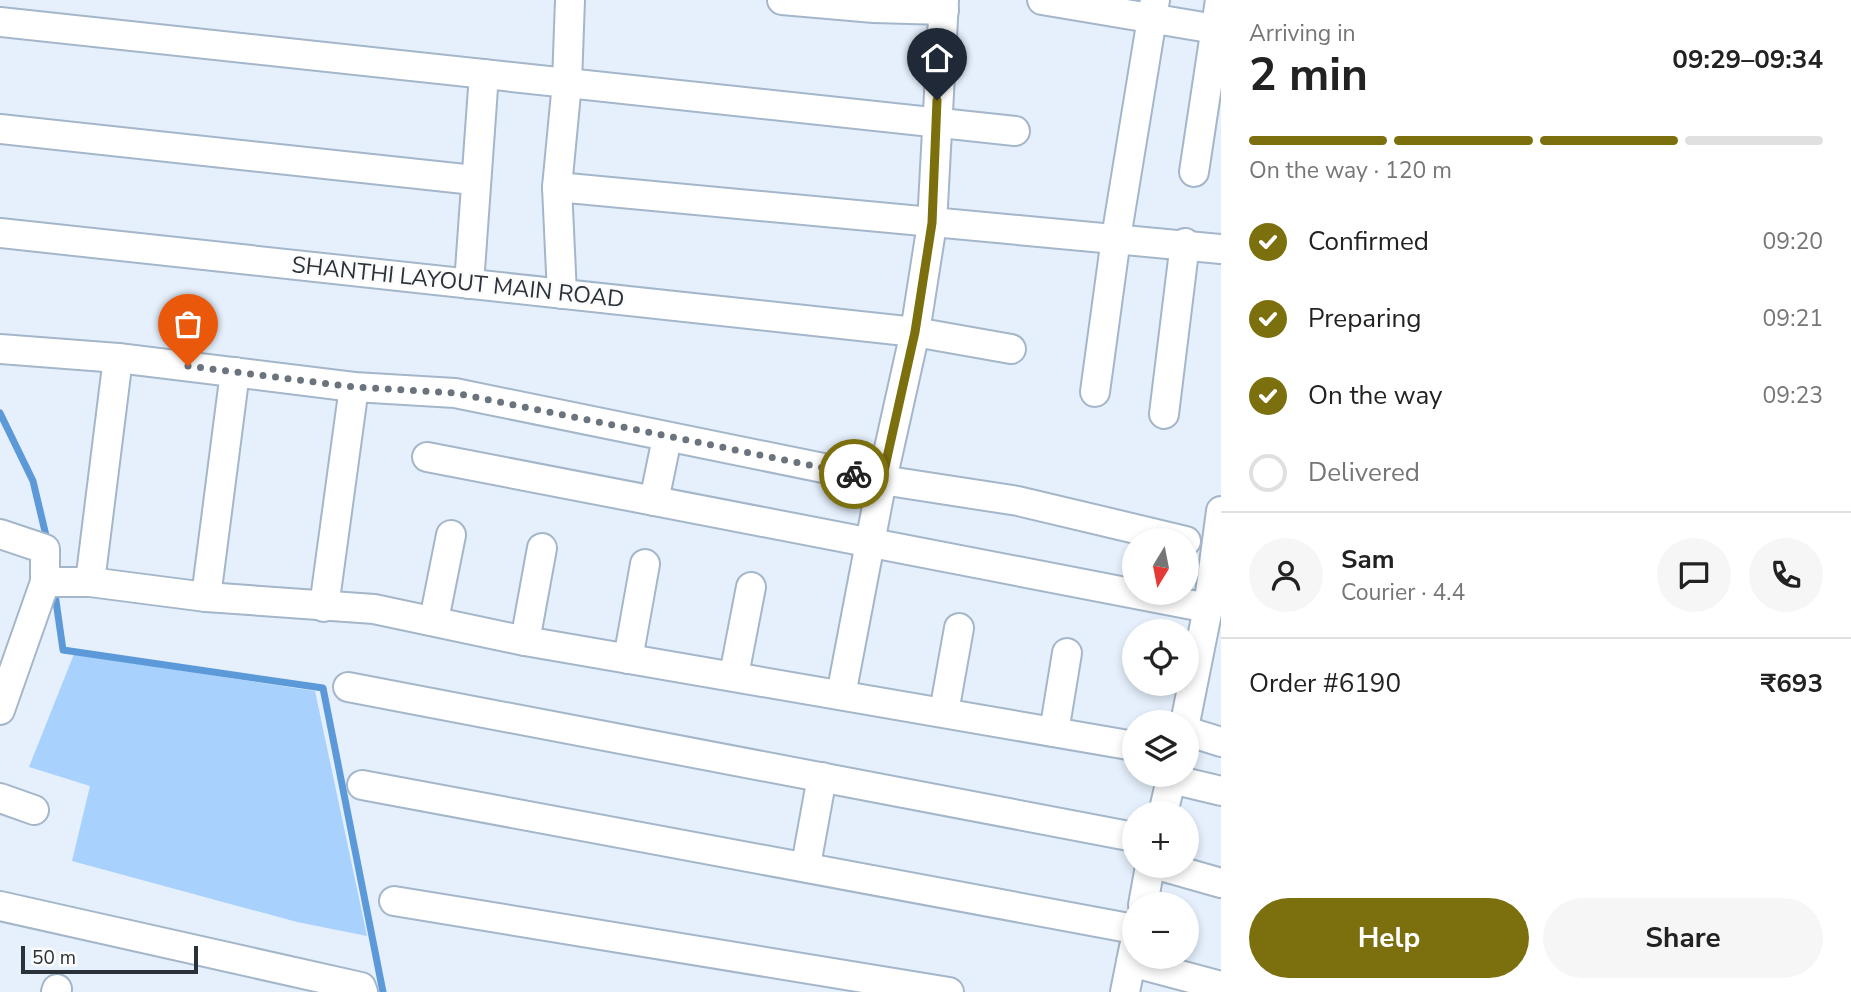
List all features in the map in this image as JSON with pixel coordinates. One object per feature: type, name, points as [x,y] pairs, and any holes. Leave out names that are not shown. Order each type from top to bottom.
[{"type":"street","points":[[562,294],[556,187],[567,83],[570,0]]},
{"type":"street","points":[[782,0],[944,5],[932,223],[915,332],[882,480],[841,695]]},
{"type":"street","points":[[1042,0],[1154,9],[1219,29]]},
{"type":"street","points":[[1194,172],[1219,29],[1220,0]]},
{"type":"street","points":[[1095,392],[1116,238],[1154,9]]},
{"type":"street","points":[[0,22],[1015,131]]},
{"type":"street","points":[[469,284],[474,180],[484,74]]},
{"type":"street","points":[[0,129],[474,180]]},
{"type":"street","points":[[556,187],[932,223],[1185,243],[1221,249]]},
{"type":"street","name":"SHANTHI LAYOUT MAIN ROAD","points":[[0,233],[915,332],[1011,349]]},
{"type":"street","points":[[1164,414],[1185,243]]},
{"type":"street","points":[[0,349],[118,358],[354,387],[455,393],[882,480],[1018,501],[1131,528]]},
{"type":"street","points":[[90,582],[118,358]]},
{"type":"street","points":[[206,597],[235,372]]},
{"type":"street","points":[[324,607],[354,387]]},
{"type":"street","points":[[654,501],[667,438]]},
{"type":"street","points":[[427,457],[1208,608]]},
{"type":"street","points":[[1189,710],[1210,647],[1208,608],[1221,511]]},
{"type":"street","points":[[0,534],[45,550],[45,582],[0,710]]},
{"type":"street","points":[[434,620],[451,535]]},
{"type":"street","points":[[1199,544],[1216,548]]},
{"type":"street","points":[[525,641],[542,548]]},
{"type":"street","points":[[628,659],[645,564]]},
{"type":"street","points":[[1208,608],[1221,581]]},
{"type":"street","points":[[45,582],[90,582],[206,597],[374,609],[525,641],[1122,744]]},
{"type":"street","points":[[734,676],[751,587]]},
{"type":"street","points":[[943,712],[959,628]]},
{"type":"street","points":[[1054,732],[1068,653]]},
{"type":"street","points":[[348,687],[1122,835]]},
{"type":"street","points":[[1199,735],[1221,742]]},
{"type":"street","points":[[806,865],[822,777]]},
{"type":"street","points":[[362,785],[806,865],[1122,927]]},
{"type":"street","points":[[1199,785],[1221,791]]},
{"type":"street","points":[[0,799],[34,810]]},
{"type":"street","points":[[1199,877],[1221,883]]},
{"type":"street","points":[[394,901],[950,992]]},
{"type":"street","points":[[0,906],[361,987],[363,992]]},
{"type":"street","points":[[1125,992],[1130,969]]},
{"type":"street","points":[[1174,969],[1221,986]]},
{"type":"shaded area","points":[[74,654],[315,691],[367,936],[297,922],[72,861],[90,786],[29,767]]},
{"type":"waterway","points":[[0,413],[33,481],[48,544]]},
{"type":"waterway","points":[[54,587],[63,650],[323,688],[383,992]]},
{"type":"way so far","points":[[188,366],[354,387],[455,393],[854,474]]},
{"type":"route","points":[[854,474],[882,480],[915,332],[932,223],[937,100]]}]
